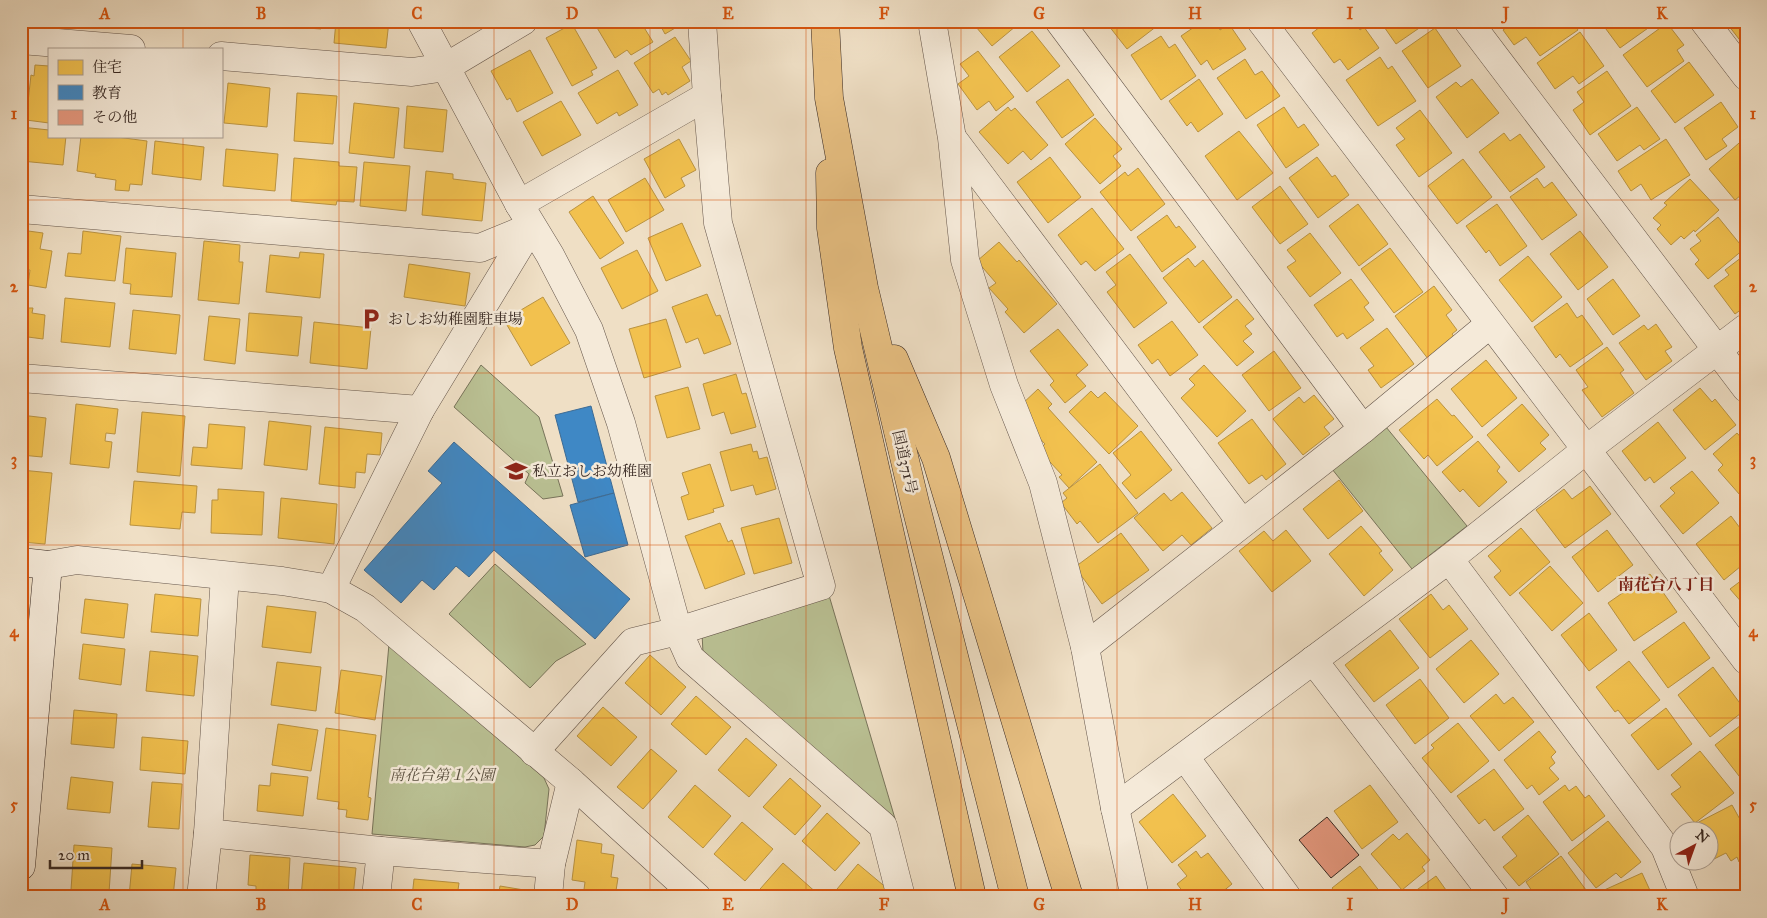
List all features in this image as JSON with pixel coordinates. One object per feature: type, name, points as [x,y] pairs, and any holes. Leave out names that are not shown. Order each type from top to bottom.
[{"type":"highway","name":"国道371号","points":[[825,21],[829,98],[864,288],[917,513],[1015,897]]},
{"type":"highway","points":[[829,98],[831,228],[848,348],[972,897]]},
{"type":"highway","points":[[864,288],[936,458],[1069,897]]},
{"type":"street","points":[[421,21],[525,215],[550,255],[589,330],[621,423],[678,631],[690,658],[883,826],[901,897]]},
{"type":"street","points":[[222,56],[412,72],[446,67],[523,21]]},
{"type":"street","points":[[534,752],[633,642],[678,631],[820,586],[718,223],[706,96],[702,21]]},
{"type":"street","points":[[932,21],[952,138],[965,260],[1004,385],[1043,483],[1085,647],[1115,808],[1134,897]]},
{"type":"street","points":[[1059,21],[1363,429]]},
{"type":"street","points":[[1261,21],[1746,660]]},
{"type":"street","points":[[1468,21],[1746,388]]},
{"type":"street","points":[[1704,21],[1746,76]]},
{"type":"street","points":[[21,40],[119,48]]},
{"type":"street","points":[[21,209],[480,248],[525,215],[706,96]]},
{"type":"street","points":[[952,138],[1242,523]]},
{"type":"street","points":[[332,589],[420,410],[525,215]]},
{"type":"street","points":[[1085,647],[1363,429],[1490,324]]},
{"type":"street","points":[[1115,808],[1449,559],[1587,449],[1746,328]]},
{"type":"street","points":[[21,378],[420,410]]},
{"type":"street","points":[[1449,559],[1665,847],[1685,897]]},
{"type":"street","points":[[21,562],[48,565],[77,560],[282,581],[332,589],[365,608],[571,782],[697,897]]},
{"type":"street","points":[[21,866],[29,676],[48,565]]},
{"type":"street","points":[[201,897],[208,833],[225,576]]},
{"type":"street","points":[[1313,660],[1480,875],[1495,897]]},
{"type":"street","points":[[1185,757],[1287,897]]},
{"type":"street","points":[[548,897],[551,864],[571,782]]},
{"type":"street","points":[[208,833],[380,851],[551,864]]},
{"type":"street","points":[[376,897],[380,851]]},
{"type":"green space","points":[[481,365],[539,417],[563,496],[543,499],[525,483],[529,474],[454,407]]},
{"type":"green space","points":[[1386,427],[1467,526],[1412,569],[1332,469]]},
{"type":"green space","points":[[495,564],[586,644],[556,661],[530,688],[449,614]]},
{"type":"green space","points":[[828,592],[896,822],[703,653],[702,633]]},
{"type":"green space","name":"南花台第１公園","points":[[389,644],[544,778],[549,789],[544,836],[535,845],[525,847],[372,834]]},
{"type":"building: 住宅","points":[[221,21],[264,21],[264,26]]},
{"type":"building: 住宅","points":[[279,21],[321,21],[321,29],[279,26]]},
{"type":"building: 住宅","points":[[336,21],[389,21],[386,48],[334,43]]},
{"type":"building: 住宅","points":[[593,21],[640,21],[653,42],[631,55],[627,50],[615,58]]},
{"type":"building: 住宅","points":[[658,21],[687,21],[665,34]]},
{"type":"building: 住宅","points":[[971,21],[1022,21],[992,46]]},
{"type":"building: 住宅","points":[[1105,21],[1154,21],[1157,26],[1127,49]]},
{"type":"building: 住宅","points":[[1203,21],[1215,21],[1220,30],[1229,24],[1246,49],[1213,70],[1207,60],[1201,65],[1181,36]]},
{"type":"building: 住宅","points":[[1328,21],[1354,21],[1360,30],[1364,27],[1379,48],[1348,70],[1340,59],[1334,63],[1312,33]]},
{"type":"building: 住宅","points":[[1380,21],[1428,21],[1428,22],[1396,44]]},
{"type":"building: 住宅","points":[[1515,21],[1572,21],[1578,30],[1540,56],[1526,37],[1514,45],[1503,30]]},
{"type":"building: 住宅","points":[[1600,21],[1658,21],[1620,48]]},
{"type":"building: 住宅","points":[[1725,21],[1746,21],[1746,48]]},
{"type":"building: 住宅","points":[[1667,23],[1684,45],[1677,50],[1684,61],[1647,87],[1623,55]]},
{"type":"building: 住宅","points":[[572,24],[597,68],[591,71],[593,75],[572,86],[546,38]]},
{"type":"building: 住宅","points":[[1435,28],[1461,66],[1428,88],[1402,51]]},
{"type":"building: 住宅","points":[[1032,31],[1060,66],[1027,92],[999,57]]},
{"type":"building: 住宅","points":[[1580,32],[1604,66],[1579,84],[1573,76],[1555,89],[1537,63]]},
{"type":"building: 住宅","points":[[1161,36],[1169,48],[1175,44],[1196,76],[1161,100],[1131,55]]},
{"type":"building: 住宅","points":[[675,37],[691,61],[682,67],[690,81],[668,95],[666,92],[662,95],[659,89],[653,93],[634,63]]},
{"type":"building: 住宅","points":[[530,50],[553,93],[517,112],[510,98],[507,100],[491,71]]},
{"type":"building: 住宅","points":[[978,51],[1014,97],[996,111],[989,101],[977,110],[958,84],[969,76],[960,64]]},
{"type":"building: 住宅","points":[[1380,57],[1388,69],[1392,66],[1416,101],[1378,126],[1346,80]]},
{"type":"building: 住宅","points":[[1245,59],[1255,75],[1262,71],[1280,96],[1246,119],[1217,78]]},
{"type":"building: 住宅","points":[[1689,62],[1714,95],[1675,123],[1651,91]]},
{"type":"building: 住宅","points":[[35,65],[48,66],[48,123],[26,120],[31,75],[34,76]]},
{"type":"building: 住宅","points":[[618,70],[638,105],[619,116],[617,112],[597,124],[578,93]]},
{"type":"building: 住宅","points":[[1607,71],[1631,106],[1590,135],[1573,110],[1584,102],[1577,92]]},
{"type":"building: 住宅","points":[[1068,79],[1094,115],[1062,138],[1036,102]]},
{"type":"building: 住宅","points":[[1199,79],[1223,114],[1198,132],[1191,122],[1187,126],[1169,101]]},
{"type":"building: 住宅","points":[[1472,79],[1499,113],[1467,138],[1436,97],[1456,82],[1461,87]]},
{"type":"building: 住宅","points":[[228,83],[270,88],[267,127],[224,123]]},
{"type":"building: 住宅","points":[[297,93],[337,96],[333,144],[294,141]]},
{"type":"building: 住宅","points":[[561,101],[581,135],[542,156],[523,122]]},
{"type":"building: 住宅","points":[[1721,102],[1738,127],[1722,139],[1727,146],[1706,160],[1684,128]]},
{"type":"building: 住宅","points":[[354,103],[399,108],[394,158],[349,153]]},
{"type":"building: 住宅","points":[[407,106],[447,110],[443,152],[404,148]]},
{"type":"building: 住宅","points":[[1008,107],[1011,111],[1015,108],[1048,145],[1031,160],[1023,151],[1008,164],[979,132]]},
{"type":"building: 住宅","points":[[1284,107],[1298,128],[1304,124],[1319,145],[1286,168],[1257,125]]},
{"type":"building: 住宅","points":[[1637,107],[1660,139],[1644,150],[1640,145],[1617,161],[1598,134]]},
{"type":"building: 住宅","points":[[1420,110],[1452,153],[1419,177],[1396,145],[1405,139],[1396,128]]},
{"type":"building: 住宅","points":[[1095,118],[1122,149],[1113,156],[1121,166],[1100,184],[1065,144]]},
{"type":"building: 住宅","points":[[21,127],[48,130],[48,138],[66,138],[63,165],[21,161]]},
{"type":"building: 住宅","points":[[1239,131],[1273,173],[1237,200],[1205,156]]},
{"type":"building: 住宅","points":[[1504,133],[1510,141],[1520,134],[1545,167],[1510,192],[1479,152]]},
{"type":"building: 住宅","points":[[1746,137],[1746,191],[1735,200],[1709,169]]},
{"type":"building: 住宅","points":[[81,138],[124,138],[147,141],[142,185],[130,184],[129,191],[115,190],[116,180],[95,177],[96,174],[77,171]]},
{"type":"building: 住宅","points":[[679,139],[696,170],[681,178],[685,186],[665,198],[644,159]]},
{"type":"building: 住宅","points":[[1666,139],[1690,175],[1651,200],[1641,184],[1631,191],[1618,171]]},
{"type":"building: 住宅","points":[[155,141],[204,147],[201,180],[152,174]]},
{"type":"building: 住宅","points":[[226,149],[278,154],[275,191],[223,186]]},
{"type":"building: 住宅","points":[[1050,157],[1081,197],[1048,223],[1017,182]]},
{"type":"building: 住宅","points":[[1317,157],[1332,177],[1335,175],[1349,195],[1318,218],[1289,178]]},
{"type":"building: 住宅","points":[[294,158],[339,162],[339,166],[357,167],[354,202],[337,201],[336,205],[291,201]]},
{"type":"building: 住宅","points":[[1463,159],[1492,197],[1457,224],[1428,186]]},
{"type":"building: 住宅","points":[[364,162],[410,166],[406,211],[360,206]]},
{"type":"building: 住宅","points":[[1138,168],[1165,204],[1131,231],[1100,192],[1125,172],[1128,176]]},
{"type":"building: 住宅","points":[[426,171],[453,174],[453,179],[486,183],[482,221],[422,215]]},
{"type":"building: 住宅","points":[[645,178],[664,210],[626,232],[608,200]]},
{"type":"building: 住宅","points":[[1537,178],[1544,188],[1552,182],[1577,215],[1542,240],[1510,197]]},
{"type":"building: 住宅","points":[[1690,179],[1719,210],[1695,232],[1694,230],[1684,239],[1681,236],[1671,245],[1657,229],[1661,225],[1653,218],[1667,205],[1664,203]]},
{"type":"building: 住宅","points":[[1280,186],[1308,224],[1280,244],[1252,207]]},
{"type":"building: 住宅","points":[[593,196],[624,243],[600,259],[569,212]]},
{"type":"building: 住宅","points":[[1358,204],[1388,244],[1359,266],[1329,226]]},
{"type":"building: 住宅","points":[[1497,204],[1527,246],[1500,266],[1489,250],[1486,253],[1466,226]]},
{"type":"building: 住宅","points":[[1092,208],[1124,249],[1095,271],[1086,261],[1081,265],[1058,235]]},
{"type":"building: 住宅","points":[[1167,215],[1176,228],[1179,226],[1196,247],[1162,272],[1137,237]]},
{"type":"building: 住宅","points":[[1718,217],[1744,249],[1708,279],[1695,264],[1699,260],[1690,249],[1701,241],[1696,235]]},
{"type":"building: 住宅","points":[[682,223],[701,266],[666,281],[648,238]]},
{"type":"building: 住宅","points":[[21,230],[43,233],[40,249],[52,251],[46,288],[28,285],[30,270],[21,269]]},
{"type":"building: 住宅","points":[[83,231],[121,236],[115,281],[65,276],[68,253],[81,254]]},
{"type":"building: 住宅","points":[[1580,231],[1608,267],[1578,290],[1550,254]]},
{"type":"building: 住宅","points":[[1310,233],[1341,273],[1310,297],[1287,267],[1296,261],[1287,250]]},
{"type":"building: 住宅","points":[[204,241],[240,245],[239,262],[243,262],[239,304],[198,300]]},
{"type":"building: 住宅","points":[[999,242],[1017,262],[1019,260],[1057,304],[1024,333],[1005,312],[1008,309],[989,288],[996,283],[977,261]]},
{"type":"building: 住宅","points":[[126,248],[176,253],[172,297],[130,294],[131,284],[123,283]]},
{"type":"building: 住宅","points":[[1390,248],[1423,292],[1394,313],[1361,269]]},
{"type":"building: 住宅","points":[[637,250],[658,291],[622,309],[601,268]]},
{"type":"building: 住宅","points":[[300,252],[324,254],[320,298],[266,292],[270,255],[299,258]]},
{"type":"building: 住宅","points":[[1130,254],[1167,303],[1134,328],[1107,292],[1116,285],[1106,272]]},
{"type":"building: 住宅","points":[[1746,254],[1746,306],[1735,314],[1714,286],[1729,275],[1725,270]]},
{"type":"building: 住宅","points":[[1528,256],[1562,297],[1532,322],[1499,280]]},
{"type":"building: 住宅","points":[[1188,258],[1195,267],[1203,260],[1232,297],[1199,323],[1163,278]]},
{"type":"building: 住宅","points":[[409,264],[470,273],[465,306],[404,297]]},
{"type":"building: 住宅","points":[[1351,279],[1369,303],[1364,307],[1374,320],[1347,339],[1343,333],[1337,337],[1314,305]]},
{"type":"building: 住宅","points":[[1613,279],[1640,316],[1613,335],[1587,299]]},
{"type":"building: 住宅","points":[[1434,286],[1452,310],[1446,315],[1457,330],[1452,334],[1459,343],[1432,364],[1395,316]]},
{"type":"building: 住宅","points":[[707,294],[716,316],[720,315],[731,344],[704,354],[698,338],[686,343],[672,307]]},
{"type":"building: 住宅","points":[[543,297],[570,343],[531,366],[504,320]]},
{"type":"building: 住宅","points":[[65,298],[115,303],[110,347],[61,342]]},
{"type":"building: 住宅","points":[[1237,299],[1254,319],[1245,326],[1252,334],[1243,341],[1254,352],[1237,366],[1203,327]]},
{"type":"building: 住宅","points":[[1567,303],[1577,318],[1582,315],[1603,344],[1570,367],[1560,354],[1556,358],[1534,327]]},
{"type":"building: 住宅","points":[[21,308],[33,308],[32,313],[45,315],[43,339],[28,337],[28,341],[21,340]]},
{"type":"building: 住宅","points":[[133,310],[180,315],[176,354],[129,349]]},
{"type":"building: 住宅","points":[[249,313],[302,317],[298,356],[246,351]]},
{"type":"building: 住宅","points":[[209,316],[240,319],[235,364],[204,360]]},
{"type":"building: 住宅","points":[[666,319],[681,367],[644,378],[629,329]]},
{"type":"building: 住宅","points":[[1172,321],[1198,355],[1170,376],[1158,359],[1152,364],[1138,345]]},
{"type":"building: 住宅","points":[[314,322],[371,328],[367,369],[310,363]]},
{"type":"building: 住宅","points":[[1656,324],[1672,347],[1665,351],[1672,361],[1646,380],[1619,343],[1644,325],[1648,330]]},
{"type":"building: 住宅","points":[[1387,328],[1414,364],[1381,388],[1368,370],[1374,366],[1360,348]]},
{"type":"building: 住宅","points":[[1058,329],[1088,365],[1076,375],[1086,386],[1065,403],[1050,385],[1054,381],[1030,351]]},
{"type":"building: 住宅","points":[[1607,347],[1624,370],[1620,373],[1634,393],[1602,417],[1582,390],[1588,387],[1576,370]]},
{"type":"building: 住宅","points":[[1274,351],[1301,388],[1269,411],[1242,375]]},
{"type":"building: 住宅","points":[[1486,360],[1517,398],[1482,427],[1451,389]]},
{"type":"building: 住宅","points":[[1204,365],[1246,411],[1217,437],[1181,398],[1195,385],[1189,379]]},
{"type":"building: 住宅","points":[[736,374],[742,394],[746,393],[756,427],[731,434],[724,412],[712,416],[703,384]]},
{"type":"building: 住宅","points":[[688,387],[700,429],[667,438],[655,396]]},
{"type":"building: 住宅","points":[[1700,388],[1712,402],[1715,399],[1736,425],[1705,450],[1673,410]]},
{"type":"building: 住宅","points":[[1038,389],[1052,404],[1048,408],[1097,462],[1069,488],[1059,477],[1062,475],[1039,450],[1045,444],[1028,426],[1033,421],[1020,406]]},
{"type":"building: 住宅","points":[[1091,391],[1098,398],[1105,392],[1138,426],[1109,454],[1069,412]]},
{"type":"building: 住宅","points":[[1314,395],[1334,419],[1324,427],[1330,434],[1303,455],[1273,419],[1299,397],[1304,403]]},
{"type":"building: 住宅","points":[[1437,399],[1473,437],[1437,466],[1428,455],[1424,459],[1399,430]]},
{"type":"building: 住宅","points":[[76,404],[118,409],[115,434],[106,433],[105,441],[112,442],[109,468],[70,464]]},
{"type":"building: 住宅","points":[[1522,404],[1549,435],[1540,443],[1546,449],[1519,472],[1487,435]]},
{"type":"building: 住宅","points":[[142,412],[185,416],[180,476],[137,472]]},
{"type":"building: 住宅","points":[[21,415],[46,418],[42,457],[21,455]]},
{"type":"building: 住宅","points":[[1252,419],[1286,464],[1266,480],[1262,475],[1249,484],[1218,443]]},
{"type":"building: 住宅","points":[[269,421],[311,426],[307,470],[264,465]]},
{"type":"building: 住宅","points":[[1658,422],[1686,458],[1654,483],[1650,477],[1645,481],[1622,451]]},
{"type":"building: 住宅","points":[[209,424],[245,427],[242,469],[191,465],[193,447],[207,448]]},
{"type":"building: 住宅","points":[[325,427],[382,433],[380,455],[367,454],[365,473],[356,472],[355,488],[319,484]]},
{"type":"building: 住宅","points":[[1141,431],[1172,470],[1136,499],[1122,483],[1131,475],[1113,453]]},
{"type":"building: 住宅","points":[[1737,433],[1746,443],[1746,490],[1740,495],[1718,470],[1723,465],[1713,454]]},
{"type":"building: 住宅","points":[[1478,441],[1500,467],[1497,471],[1507,482],[1479,507],[1463,489],[1460,492],[1442,472]]},
{"type":"building: 住宅","points":[[751,444],[753,452],[757,451],[759,459],[767,457],[776,489],[756,495],[753,485],[731,491],[720,452]]},
{"type":"building: 住宅","points":[[710,464],[724,506],[713,509],[714,512],[688,520],[681,497],[689,494],[682,473]]},
{"type":"building: 住宅","points":[[1100,464],[1138,513],[1098,543],[1080,521],[1077,524],[1061,503],[1067,498],[1063,493]]},
{"type":"building: 住宅","points":[[21,470],[52,473],[45,544],[21,542],[23,511],[21,510]]},
{"type":"building: 住宅","points":[[1692,471],[1719,503],[1683,534],[1660,506],[1675,493],[1670,488]]},
{"type":"building: 住宅","points":[[1339,480],[1363,511],[1328,539],[1303,509]]},
{"type":"building: 住宅","points":[[134,481],[197,486],[195,513],[182,512],[180,529],[130,525]]},
{"type":"building: 住宅","points":[[1590,486],[1611,514],[1565,548],[1536,510],[1564,489],[1572,499]]},
{"type":"building: 住宅","points":[[218,489],[264,492],[262,535],[211,533],[212,500],[218,500]]},
{"type":"building: 住宅","points":[[1182,492],[1212,528],[1191,545],[1182,535],[1163,551],[1134,518],[1164,493],[1171,501]]},
{"type":"building: 住宅","points":[[281,498],[337,504],[334,544],[278,538]]},
{"type":"building: 住宅","points":[[1731,516],[1746,536],[1746,562],[1724,580],[1696,544]]},
{"type":"building: 住宅","points":[[779,518],[792,563],[754,574],[741,528]]},
{"type":"building: 住宅","points":[[720,523],[728,542],[732,540],[745,574],[705,589],[685,536]]},
{"type":"building: 住宅","points":[[1361,526],[1382,551],[1379,553],[1393,570],[1364,596],[1329,554]]},
{"type":"building: 住宅","points":[[1521,528],[1550,562],[1510,596],[1494,577],[1501,571],[1488,556]]},
{"type":"building: 住宅","points":[[1286,530],[1311,561],[1272,592],[1239,551],[1264,531],[1273,541]]},
{"type":"building: 住宅","points":[[1607,530],[1633,565],[1598,592],[1572,557]]},
{"type":"building: 住宅","points":[[1121,533],[1149,570],[1102,604],[1075,567]]},
{"type":"building: 住宅","points":[[1550,566],[1583,603],[1552,631],[1519,593]]},
{"type":"building: 住宅","points":[[1650,574],[1677,612],[1634,641],[1608,603]]},
{"type":"building: 住宅","points":[[1746,577],[1746,603],[1744,605],[1730,589]]},
{"type":"building: 住宅","points":[[155,594],[201,599],[198,636],[151,632]]},
{"type":"building: 住宅","points":[[1431,594],[1443,610],[1449,605],[1468,629],[1430,658],[1399,619]]},
{"type":"building: 住宅","points":[[85,599],[128,604],[124,638],[81,633]]},
{"type":"building: 住宅","points":[[267,606],[316,612],[311,653],[262,647]]},
{"type":"building: 住宅","points":[[1589,613],[1617,650],[1589,671],[1561,635]]},
{"type":"building: 住宅","points":[[1684,622],[1710,658],[1668,688],[1642,652]]},
{"type":"building: 住宅","points":[[1390,630],[1419,668],[1374,702],[1345,665]]},
{"type":"building: 住宅","points":[[1471,640],[1499,674],[1464,703],[1436,669]]},
{"type":"building: 住宅","points":[[83,644],[125,649],[121,685],[79,679]]},
{"type":"building: 住宅","points":[[150,651],[198,656],[194,696],[146,691]]},
{"type":"building: 住宅","points":[[650,655],[686,687],[661,715],[625,683]]},
{"type":"building: 住宅","points":[[1629,661],[1660,700],[1629,724],[1618,710],[1615,712],[1596,687]]},
{"type":"building: 住宅","points":[[277,662],[321,667],[316,711],[271,705]]},
{"type":"building: 住宅","points":[[1713,667],[1745,710],[1710,737],[1678,695]]},
{"type":"building: 住宅","points":[[341,670],[382,676],[375,720],[335,713]]},
{"type":"building: 住宅","points":[[1420,679],[1449,718],[1415,744],[1386,705]]},
{"type":"building: 住宅","points":[[1496,694],[1504,704],[1513,697],[1534,722],[1499,751],[1470,716]]},
{"type":"building: 住宅","points":[[696,696],[731,727],[706,755],[671,724]]},
{"type":"building: 住宅","points":[[603,707],[637,737],[611,766],[577,736]]},
{"type":"building: 住宅","points":[[1666,708],[1692,744],[1658,770],[1631,735]]},
{"type":"building: 住宅","points":[[74,710],[117,714],[114,748],[71,744]]},
{"type":"building: 住宅","points":[[1458,723],[1489,761],[1451,793],[1422,758],[1434,748],[1431,745]]},
{"type":"building: 住宅","points":[[278,724],[318,730],[311,771],[272,765]]},
{"type":"building: 住宅","points":[[1741,725],[1746,731],[1746,785],[1715,745]]},
{"type":"building: 住宅","points":[[326,728],[376,735],[368,797],[371,798],[368,820],[346,817],[347,810],[338,809],[339,802],[317,799]]},
{"type":"building: 住宅","points":[[1539,731],[1556,752],[1551,757],[1555,763],[1549,768],[1559,779],[1539,795],[1532,785],[1527,789],[1504,760]]},
{"type":"building: 住宅","points":[[142,737],[188,741],[185,774],[140,770]]},
{"type":"building: 住宅","points":[[746,738],[777,765],[749,797],[718,770]]},
{"type":"building: 住宅","points":[[651,749],[677,771],[643,809],[617,787]]},
{"type":"building: 住宅","points":[[1700,751],[1734,793],[1699,820],[1693,820],[1671,794],[1681,787],[1671,775]]},
{"type":"building: 住宅","points":[[1494,769],[1524,809],[1494,831],[1485,819],[1479,824],[1457,796]]},
{"type":"building: 住宅","points":[[271,773],[308,777],[303,816],[257,811],[259,785],[270,786]]},
{"type":"building: 住宅","points":[[71,777],[113,782],[110,813],[67,809]]},
{"type":"building: 住宅","points":[[790,778],[821,806],[795,835],[763,807]]},
{"type":"building: 住宅","points":[[152,782],[182,784],[179,829],[148,827]]},
{"type":"building: 住宅","points":[[695,785],[731,816],[703,848],[668,817]]},
{"type":"building: 住宅","points":[[1370,785],[1398,822],[1362,849],[1334,811]]},
{"type":"building: 住宅","points":[[1565,785],[1569,791],[1576,786],[1585,798],[1589,795],[1605,816],[1572,841],[1543,802]]},
{"type":"building: 住宅","points":[[1173,794],[1206,836],[1172,863],[1139,822]]},
{"type":"building: 住宅","points":[[1732,805],[1742,823],[1746,821],[1746,859],[1739,862],[1737,857],[1731,861],[1726,853],[1720,856],[1720,820],[1703,820]]},
{"type":"building: 住宅","points":[[827,813],[860,843],[835,871],[802,841]]},
{"type":"building: 住宅","points":[[1528,815],[1559,854],[1519,886],[1503,867],[1517,856],[1502,837]]},
{"type":"building: 住宅","points":[[1608,821],[1641,862],[1621,878],[1616,873],[1596,888],[1568,853]]},
{"type":"building: 住宅","points":[[742,822],[773,849],[745,881],[714,854]]},
{"type":"building: 住宅","points":[[1407,833],[1430,860],[1422,867],[1425,871],[1402,890],[1371,854],[1393,834],[1399,840]]},
{"type":"building: 住宅","points":[[577,840],[602,844],[601,853],[614,855],[611,877],[618,878],[615,897],[583,897],[585,882],[572,880]]},
{"type":"building: 住宅","points":[[74,845],[112,848],[109,893],[71,890]]},
{"type":"building: 住宅","points":[[1196,851],[1201,858],[1208,853],[1232,884],[1216,897],[1187,897],[1177,884],[1187,876],[1178,865]]},
{"type":"building: 住宅","points":[[250,855],[290,858],[288,897],[256,897],[256,886],[248,885]]},
{"type":"building: 住宅","points":[[1561,856],[1586,890],[1583,892],[1587,897],[1536,897],[1526,882]]},
{"type":"building: 住宅","points":[[304,863],[356,868],[353,897],[301,897]]},
{"type":"building: 住宅","points":[[783,863],[819,895],[818,897],[753,897]]},
{"type":"building: 住宅","points":[[132,864],[176,868],[173,897],[129,897]]},
{"type":"building: 住宅","points":[[858,864],[889,890],[883,897],[834,897],[832,895]]},
{"type":"building: 住宅","points":[[1360,866],[1384,897],[1339,897],[1332,888]]},
{"type":"building: 住宅","points":[[1642,873],[1653,897],[1604,897],[1602,891]]},
{"type":"building: 住宅","points":[[1436,876],[1451,897],[1407,897]]},
{"type":"building: 住宅","points":[[414,879],[459,883],[457,897],[412,897]]},
{"type":"building: 住宅","points":[[500,886],[530,891],[530,897],[498,897]]},
{"type":"building: 教育","points":[[591,406],[614,493],[578,502],[555,415]]},
{"type":"building: 教育","points":[[454,442],[630,599],[595,639],[494,550],[469,577],[456,566],[434,590],[422,580],[401,603],[364,570],[442,483],[428,471]]},
{"type":"building: 教育","points":[[614,493],[628,545],[585,557],[570,505]]},
{"type":"building: その他","points":[[1327,817],[1359,855],[1331,878],[1299,840]]},
{"type":"place","name":"おしお幼稚園駐車場","points":[[371,319]]},
{"type":"place","name":"私立おしお幼稚園","points":[[516,471]]},
{"type":"district","name":"南花台八丁目","points":[[1666,584]]}]
